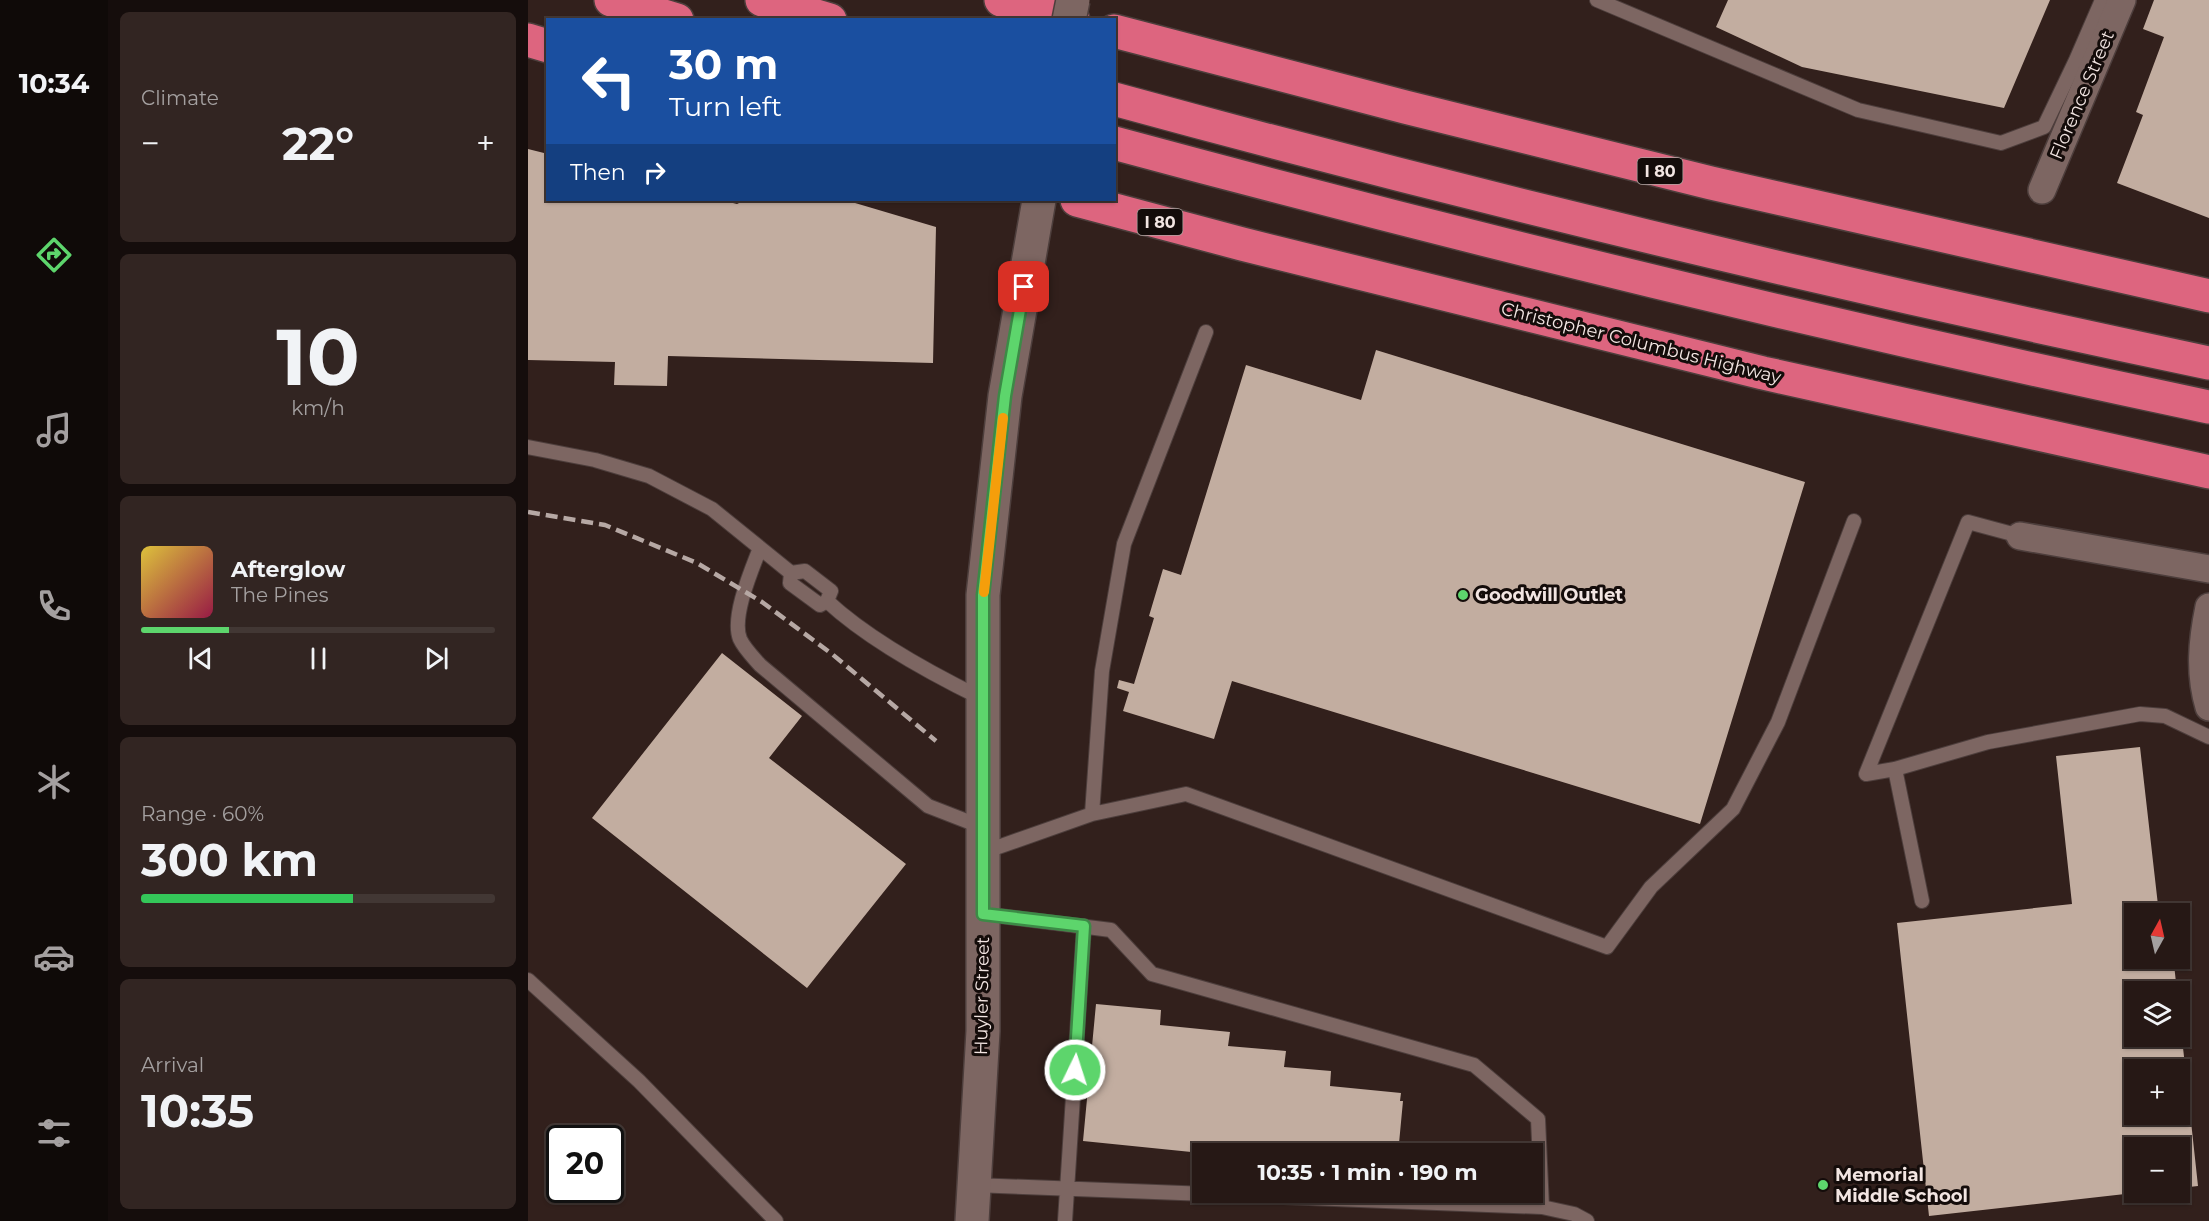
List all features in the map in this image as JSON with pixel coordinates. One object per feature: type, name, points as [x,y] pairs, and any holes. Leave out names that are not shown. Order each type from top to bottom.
[{"type":"highway","points":[[611,0],[670,18]]},
{"type":"highway","points":[[762,0],[823,18]]},
{"type":"highway","points":[[1002,0],[1064,18]]},
{"type":"highway","name":"I 80","points":[[1116,32],[1405,107],[1711,183],[2209,296]]},
{"type":"highway","points":[[528,40],[546,45]]},
{"type":"highway","points":[[1116,100],[1716,252],[2209,363]]},
{"type":"highway","points":[[1116,144],[1310,195],[1674,286],[1977,357],[2209,407]]},
{"type":"highway","name":"Christopher Columbus Highway","points":[[1081,201],[1410,287],[1763,374],[2209,472]]},
{"type":"street","points":[[1071,18],[1073,0]]},
{"type":"street","name":"Florence Street","points":[[2042,190],[2122,0]]},
{"type":"street","name":"Huyler Street","points":[[972,1221],[983,1031],[983,595],[1005,396],[1038,201]]},
{"type":"street","points":[[2020,536],[2209,569]]},
{"type":"street","points":[[2209,607],[2201,662],[2209,708]]},
{"type":"lane","points":[[1597,0],[1858,110],[2001,143],[2044,127],[2102,0]]},
{"type":"lane","points":[[1092,814],[1102,671],[1124,544],[1206,332]]},
{"type":"lane","points":[[528,447],[595,460],[649,476],[712,509],[791,573],[805,571],[831,591],[827,601],[863,629],[931,674],[983,699]]},
{"type":"lane","points":[[760,548],[741,602],[739,638],[748,652],[760,665],[928,806],[984,840],[1092,814],[1186,795],[1607,947],[1651,887],[1732,809],[1778,722],[1854,521]]},
{"type":"lane","points":[[2020,536],[1968,522],[1866,774],[1894,769],[1988,742],[2140,714],[2165,716],[2209,737]]},
{"type":"lane","points":[[1894,769],[1922,901]]},
{"type":"lane","points":[[983,914],[1112,930],[1152,974],[1474,1065],[1538,1119],[1542,1207]]},
{"type":"lane","points":[[1065,1221],[1084,926]]},
{"type":"lane","points":[[528,980],[639,1081],[776,1221]]},
{"type":"lane","points":[[974,1185],[1542,1207],[1574,1214],[1587,1221]]},
{"type":"building","points":[[1728,0],[2050,0],[2004,108],[1802,67],[1716,27]]},
{"type":"building","points":[[2154,0],[2209,0],[2209,218],[2117,183],[2143,115],[2136,112],[2164,37],[2143,29]]},
{"type":"building","points":[[528,149],[546,154],[546,201],[725,201],[737,204],[743,201],[848,201],[936,227],[933,363],[668,356],[667,386],[614,385],[615,362],[528,360]]},
{"type":"building","name":"Goodwill Outlet","points":[[1376,350],[1805,482],[1700,824],[1232,681],[1214,739],[1123,711],[1129,692],[1117,688],[1119,680],[1134,684],[1154,618],[1149,616],[1163,569],[1181,575],[1246,365],[1361,400]]},
{"type":"building","points":[[722,653],[802,716],[769,758],[906,864],[807,988],[592,818]]},
{"type":"building","points":[[2140,747],[2158,903],[2124,903],[2124,969],[2175,969],[2176,981],[2124,981],[2124,1047],[2183,1047],[2184,1059],[2124,1059],[2124,1125],[2190,1125],[2190,1112],[2198,1186],[2190,1187],[2190,1137],[2124,1137],[2124,1194],[1929,1216],[1897,923],[2072,904],[2056,756]]},
{"type":"building","points":[[1096,1004],[1161,1010],[1160,1025],[1230,1032],[1228,1046],[1286,1051],[1284,1067],[1331,1071],[1330,1086],[1401,1093],[1400,1101],[1403,1101],[1399,1143],[1192,1143],[1192,1152],[1083,1141]]},
{"type":"railway","points":[[528,512],[605,525],[697,563],[762,602],[832,654],[936,741]]},
{"type":"slow traffic","points":[[984,592],[1003,418]]},
{"type":"place","name":"Goodwill Outlet","points":[[1463,595]]},
{"type":"place","name":"Memorial Middle School","points":[[1823,1185]]},
{"type":"route","points":[[1024,287],[1005,396],[995,503],[983,595],[983,914],[1084,926],[1075,1070]]}]
